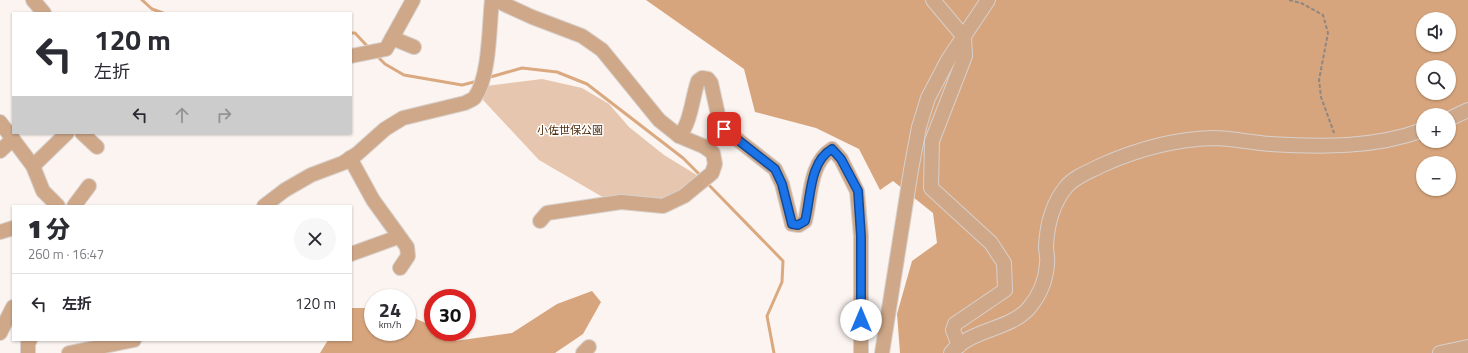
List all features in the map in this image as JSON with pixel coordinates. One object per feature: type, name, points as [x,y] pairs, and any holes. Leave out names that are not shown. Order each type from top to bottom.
[{"type":"street","points":[[352,56],[386,49],[413,0]]},
{"type":"street","points":[[265,205],[285,190],[311,175],[350,158],[386,129],[403,118],[465,103],[474,98],[487,60],[492,0]]},
{"type":"street","points":[[496,0],[532,17],[582,36],[602,50],[659,120],[679,136],[703,146],[713,154],[715,164],[704,180],[684,196],[663,206],[622,202],[547,213],[540,221]]},
{"type":"street","points":[[933,0],[964,36],[965,56],[932,141],[931,188],[990,243],[1004,263],[1005,290],[955,324],[953,330],[959,351],[975,335],[1012,319],[1027,310],[1038,296],[1048,264],[1046,248],[1050,218],[1067,186],[1084,174],[1151,146],[1181,140],[1215,138],[1276,144],[1338,145],[1400,138],[1416,132]]},
{"type":"street","points":[[882,353],[919,127],[928,98],[948,60],[988,0]]},
{"type":"street","points":[[392,38],[414,47]]},
{"type":"street","points":[[679,136],[688,117],[698,81],[702,78],[708,79],[711,83],[720,124],[724,129],[775,169],[782,184],[792,224],[798,225],[805,221],[811,188],[819,161],[825,153],[832,149],[841,159],[858,191],[861,236],[861,353]]},
{"type":"street","points":[[1456,116],[1468,110]]},
{"type":"street","points":[[0,122],[33,166],[44,191],[57,205]]},
{"type":"street","points":[[33,166],[66,134]]},
{"type":"street","points":[[83,134],[97,147]]},
{"type":"street","points":[[0,151],[13,139]]},
{"type":"street","points":[[350,158],[373,200],[398,237],[407,247],[405,263],[400,268]]},
{"type":"street","points":[[75,205],[89,186]]},
{"type":"street","points":[[0,232],[12,228]]},
{"type":"street","points":[[352,254],[398,237]]},
{"type":"street","points":[[0,333],[12,309]]},
{"type":"street","points":[[28,353],[29,341]]},
{"type":"street","points":[[69,353],[101,350],[131,341]]},
{"type":"street","points":[[1440,353],[1468,347]]},
{"type":"path","points":[[1289,0],[1301,3],[1322,15],[1328,33],[1321,69],[1321,97],[1338,145]]},
{"type":"green space","name":"小佐世保公園","points":[[542,79],[582,88],[609,104],[629,127],[664,155],[700,177],[679,194],[650,200],[606,199],[539,160],[483,100],[486,86]]},
{"type":"shaded area","points":[[646,0],[1468,0],[1468,353],[900,353],[897,314],[912,261],[937,243],[933,213],[893,181],[880,190],[859,149],[816,128],[755,112],[744,69]]},
{"type":"shaded area","points":[[592,291],[601,302],[583,334],[555,353],[320,353],[327,341],[352,341],[352,308],[364,308],[364,341],[416,341],[416,319],[424,322],[424,341],[476,341],[476,338],[512,333],[557,304]]},
{"type":"waterway","points":[[142,0],[152,9],[160,12]]},
{"type":"waterway","points":[[352,33],[355,33],[369,48]]},
{"type":"waterway","points":[[377,56],[385,64],[404,75],[462,85],[478,81]]},
{"type":"waterway","points":[[487,78],[522,68],[557,72],[587,84],[683,158],[701,176]]},
{"type":"waterway","points":[[706,182],[783,261],[782,282],[767,316],[774,353]]},
{"type":"route","points":[[724,129],[763,158],[775,169],[782,184],[792,224],[798,225],[805,221],[811,188],[819,161],[825,153],[832,149],[841,159],[858,191],[861,236],[861,320]]}]
